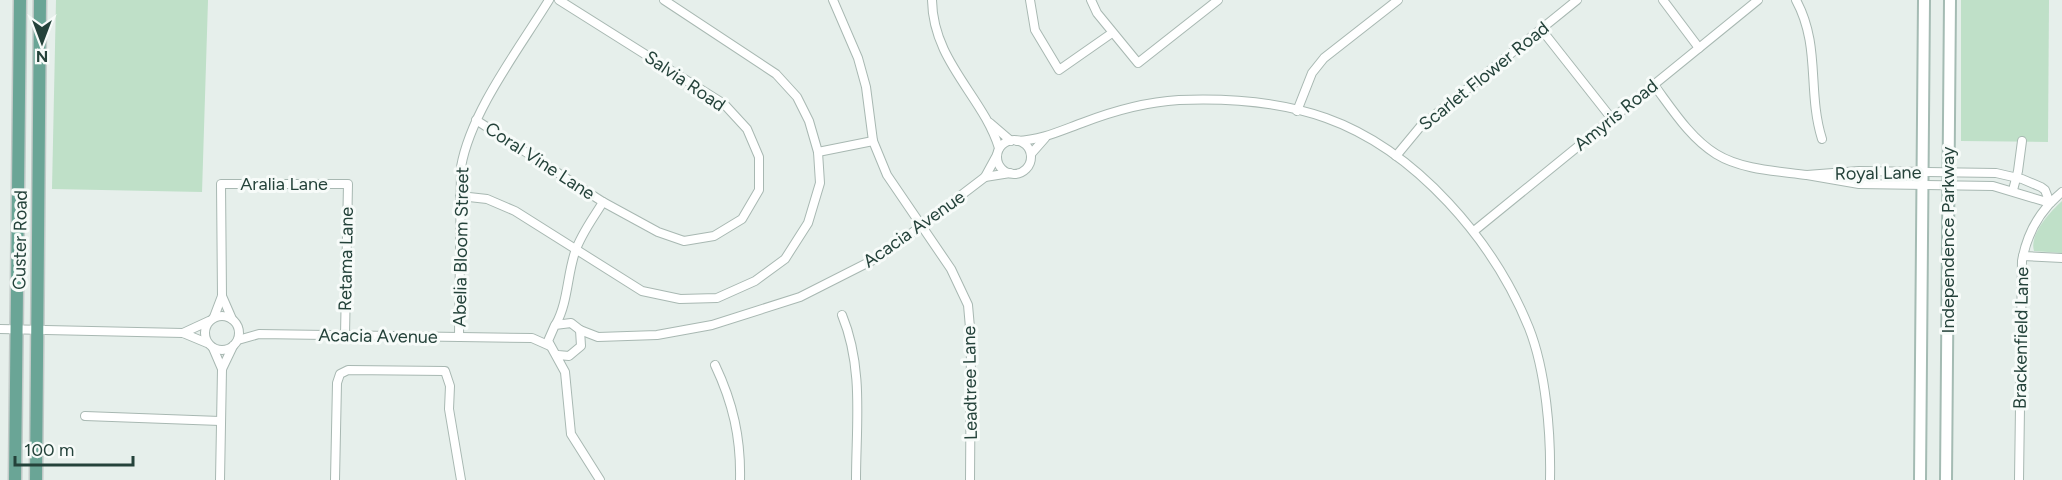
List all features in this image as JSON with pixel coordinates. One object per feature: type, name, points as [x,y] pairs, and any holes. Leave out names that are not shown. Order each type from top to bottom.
[{"type":"main road","points":[[15,480],[21,95],[20,0]]},
{"type":"main road","name":"Custer Road","points":[[36,480],[40,0]]},
{"type":"main road","name":"Independence Parkway","points":[[1920,480],[1924,0]]},
{"type":"main road","name":"Independence Parkway","points":[[1946,480],[1950,0]]},
{"type":"main road","points":[[21,95],[39,95]]},
{"type":"street","name":"Abelia Bloom Street","points":[[459,337],[460,196],[465,144],[476,120],[549,0]]},
{"type":"street","name":"Salvia Road","points":[[559,0],[724,104],[747,129],[759,156],[759,190],[742,219],[714,236],[684,241],[658,232],[603,202]]},
{"type":"street","points":[[460,196],[487,199],[515,211],[642,291],[680,299],[717,298],[754,281],[785,259],[808,223],[820,183],[818,152],[809,121],[801,105],[776,74],[664,0]]},
{"type":"street","name":"Leadtree Lane","points":[[833,0],[861,68],[866,87],[873,141],[886,175],[951,270],[968,305],[971,339],[970,480]]},
{"type":"street","points":[[932,0],[945,52],[963,86],[989,122],[1014,141],[1024,143],[1031,154]]},
{"type":"street","points":[[1030,0],[1035,30],[1059,70],[1112,33]]},
{"type":"street","points":[[1091,0],[1096,13],[1138,63],[1218,0]]},
{"type":"street","points":[[1297,111],[1312,73],[1324,58],[1398,0]]},
{"type":"street","name":"Scarlet Flower Road","points":[[1396,156],[1420,127],[1577,0]]},
{"type":"street","points":[[1663,0],[1699,48]]},
{"type":"street","name":"Amyris Road","points":[[1474,231],[1758,0]]},
{"type":"street","points":[[1796,0],[1806,19],[1813,47],[1815,116],[1822,139]]},
{"type":"street","points":[[1541,29],[1612,119]]},
{"type":"street","name":"Royal Lane","points":[[1654,85],[1691,133],[1717,155],[1761,170],[1859,184],[1993,186],[2013,190],[2037,201],[2050,203],[2045,190],[2017,177],[1996,173],[1859,171],[1807,175]]},
{"type":"street","points":[[985,177],[998,152],[1014,141],[1045,138],[1109,113],[1178,100],[1221,100],[1297,111],[1326,118],[1351,129],[1396,156],[1436,190],[1474,231],[1503,279],[1529,329],[1548,408],[1550,480]]},
{"type":"street","name":"Coral Vine Lane","points":[[476,120],[603,202]]},
{"type":"street","points":[[989,122],[998,152],[999,166],[1011,173]]},
{"type":"street","points":[[985,177],[1023,171],[1028,166],[1031,154],[1045,138]]},
{"type":"street","points":[[818,152],[873,141]]},
{"type":"street","points":[[2013,190],[2022,141]]},
{"type":"street","name":"Acacia Avenue","points":[[581,345],[598,337],[657,335],[712,325],[766,310],[856,270],[883,255],[985,177]]},
{"type":"street","name":"Aralia Lane","points":[[222,296],[221,184],[348,184]]},
{"type":"street","name":"Retama Lane","points":[[345,335],[348,184]]},
{"type":"street","name":"Brackenfield Lane","points":[[2019,480],[2023,256],[2033,227],[2050,203],[2062,192]]},
{"type":"street","points":[[596,479],[571,434],[565,372],[558,355],[548,341],[553,327],[565,308],[566,284],[576,249],[603,202]]},
{"type":"street","points":[[2023,256],[2062,258]]},
{"type":"street","points":[[222,296],[204,335],[222,369]]},
{"type":"street","points":[[220,480],[222,369],[235,343],[234,322],[222,296]]},
{"type":"street","points":[[565,308],[578,328],[581,345],[565,372]]},
{"type":"street","points":[[842,315],[852,339],[857,363],[856,480]]},
{"type":"street","points":[[183,333],[212,319],[234,322],[259,334]]},
{"type":"street","points":[[553,327],[566,322],[578,328]]},
{"type":"street","name":"Acacia Avenue","points":[[532,338],[553,327]]},
{"type":"street","name":"Acacia Avenue","points":[[578,328],[598,337]]},
{"type":"street","points":[[0,329],[183,333],[222,350],[259,334]]},
{"type":"street","name":"Acacia Avenue","points":[[259,334],[532,338],[550,346]]},
{"type":"street","points":[[558,355],[574,354]]},
{"type":"street","points":[[715,365],[728,392],[737,424],[741,448],[740,480]]},
{"type":"street","points":[[334,480],[337,383],[340,374],[348,370],[446,371],[450,386],[449,409],[461,480]]},
{"type":"street","points":[[85,416],[220,421]]},
{"type":"green space","points":[[56,0],[208,0],[202,192],[52,189]]},
{"type":"green space","points":[[1961,0],[2049,0],[2048,142],[1961,141]]},
{"type":"green space","points":[[2062,201],[2062,253],[2034,251],[2033,244],[2037,231]]}]
